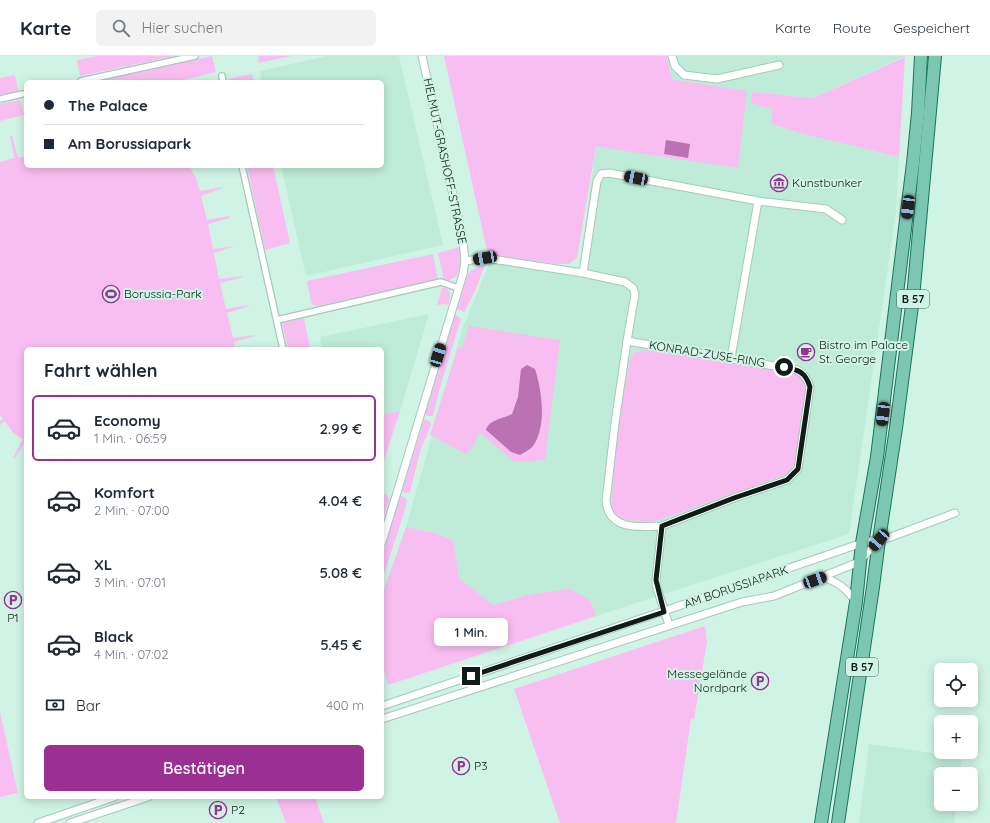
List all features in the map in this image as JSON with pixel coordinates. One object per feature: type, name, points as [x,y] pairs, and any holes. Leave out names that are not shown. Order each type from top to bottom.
[{"type":"main road","name":"B 57","points":[[822,823],[856,602],[859,562],[877,457],[913,163],[918,113],[921,56]]},
{"type":"main road","name":"B 57","points":[[838,823],[871,602],[913,298],[935,56]]},
{"type":"street","points":[[86,80],[195,56]]},
{"type":"street","name":"HELMUT-GRASHOFF-STRASSE","points":[[384,535],[465,261],[463,240],[422,56]]},
{"type":"street","points":[[672,56],[675,66],[684,75],[717,79],[779,64]]},
{"type":"street","points":[[222,76],[223,80]]},
{"type":"street","points":[[0,99],[22,94]]},
{"type":"street","points":[[242,168],[283,347]]},
{"type":"street","points":[[583,273],[597,181],[601,174],[609,173],[758,200],[826,209],[842,220]]},
{"type":"street","points":[[731,358],[758,200]]},
{"type":"street","name":"KONRAD-ZUSE-RING","points":[[465,261],[485,258],[583,273],[625,282],[633,288],[635,294],[627,341],[615,424],[606,501],[610,515],[621,523],[638,527],[662,526],[734,498],[787,480],[798,469],[810,387],[808,381],[798,370],[627,341]]},
{"type":"street","points":[[277,320],[441,282],[458,288]]},
{"type":"street","name":"AM BORUSSIAPARK","points":[[384,705],[664,612],[862,543],[879,540],[955,513]]},
{"type":"street","points":[[662,526],[656,580],[669,625]]},
{"type":"street","points":[[859,562],[879,540]]},
{"type":"street","name":"AM BORUSSIAPARK","points":[[385,719],[669,625],[742,602],[774,596],[859,562]]},
{"type":"street","points":[[823,577],[842,586],[856,602]]},
{"type":"street","points":[[38,823],[108,799]]},
{"type":"street","points":[[70,823],[142,799]]},
{"type":"shaded area","points":[[97,56],[175,56],[80,76],[77,60]]},
{"type":"shaded area","points":[[212,56],[216,72],[182,80],[104,80]]},
{"type":"shaded area","points":[[258,56],[291,56],[259,63]]},
{"type":"shaded area","points":[[327,56],[399,56],[443,245],[306,276],[281,168],[384,168],[384,80],[262,80],[260,71]]},
{"type":"shaded area","points":[[444,56],[667,56],[672,79],[747,91],[738,168],[596,146],[577,258],[569,264],[557,264],[488,255]]},
{"type":"shaded area","points":[[667,56],[905,56],[813,98],[753,92],[772,109],[771,124],[804,134],[899,157],[896,212],[849,534],[596,616],[590,600],[532,594],[493,605],[459,578],[453,540],[435,533],[406,527],[462,330],[488,266],[488,255],[579,268],[596,146],[747,92],[672,79]]},
{"type":"shaded area","points":[[905,57],[899,157],[804,134],[771,124],[772,109],[751,103],[752,92],[813,98]]},
{"type":"shaded area","points":[[252,74],[254,80],[228,80]]},
{"type":"shaded area","points":[[15,75],[18,91],[0,95],[0,78]]},
{"type":"shaded area","points":[[20,100],[24,115],[0,121],[0,104]]},
{"type":"shaded area","name":"Borussia-Park","points":[[10,136],[12,136],[18,158],[24,156],[24,168],[190,168],[196,178],[200,191],[223,187],[201,196],[207,220],[229,216],[229,218],[208,224],[213,249],[235,246],[214,253],[219,279],[243,277],[220,283],[226,309],[249,305],[227,313],[233,338],[255,336],[234,342],[235,347],[24,347],[24,444],[14,459],[13,458],[23,439],[13,433],[5,421],[0,425],[0,421],[3,419],[0,415],[0,162],[14,158]]},
{"type":"shaded area","points":[[666,140],[690,144],[688,158],[664,154]]},
{"type":"shaded area","points":[[247,168],[273,168],[290,243],[265,250]]},
{"type":"shaded area","points":[[460,247],[460,266],[457,276],[448,281],[444,280],[438,253]]},
{"type":"shaded area","points":[[433,254],[438,280],[318,306],[313,305],[311,302],[307,281]]},
{"type":"shaded area","points":[[485,265],[475,291],[464,312],[457,309],[467,275],[472,270]]},
{"type":"shaded area","points":[[442,288],[446,288],[450,294],[448,305],[437,305]]},
{"type":"shaded area","points":[[429,314],[400,411],[384,415],[384,347],[322,347],[320,337]]},
{"type":"shaded area","points":[[455,314],[461,319],[433,416],[425,415]]},
{"type":"shaded area","points":[[304,318],[310,347],[288,347],[282,323]]},
{"type":"shaded area","points":[[469,326],[560,340],[545,460],[515,462],[479,432],[474,444],[466,454],[430,435],[458,347],[462,348]]},
{"type":"shaded area","points":[[646,350],[792,372],[799,376],[806,385],[794,468],[788,474],[662,519],[650,522],[620,519],[611,510],[617,429],[630,360],[635,352]]},
{"type":"shaded area","points":[[527,365],[535,369],[540,388],[542,419],[537,438],[533,446],[520,455],[511,452],[486,430],[487,427],[493,422],[512,414],[518,397],[521,369]]},
{"type":"shaded area","points":[[400,411],[384,460],[384,415]]},
{"type":"shaded area","points":[[424,419],[429,421],[431,424],[420,452],[410,492],[402,492]]},
{"type":"shaded area","points":[[384,494],[387,495],[389,499],[384,516]]},
{"type":"shaded area","points":[[400,496],[404,497],[407,500],[405,510],[384,574],[384,550]]},
{"type":"shaded area","points":[[406,527],[435,533],[453,540],[459,578],[493,605],[532,594],[569,589],[590,600],[596,616],[388,685],[384,670],[384,589]]},
{"type":"shaded area","points":[[705,626],[707,642],[694,719],[691,719],[676,823],[560,823],[514,689]]},
{"type":"shaded area","points":[[0,712],[18,793],[0,797]]},
{"type":"shaded area","points":[[869,744],[934,753],[934,759],[962,759],[961,767],[934,767],[934,811],[955,811],[954,823],[859,823]]},
{"type":"shaded area","points":[[277,799],[316,799],[324,823],[286,823]]},
{"type":"place","name":"Kunstbunker","points":[[779,183]]},
{"type":"place","name":"Borussia-Park","points":[[111,294]]},
{"type":"place","name":"Bistro im Palace St. George","points":[[806,352]]},
{"type":"place","name":"P1","points":[[13,600]]},
{"type":"place","name":"Messegelände Nordpark","points":[[760,681]]},
{"type":"place","name":"P3","points":[[461,766]]},
{"type":"place","name":"P2","points":[[218,810]]},
{"type":"route","points":[[471,676],[664,612],[656,585],[662,526],[734,498],[787,480],[798,469],[810,387],[802,372],[784,367]]}]
